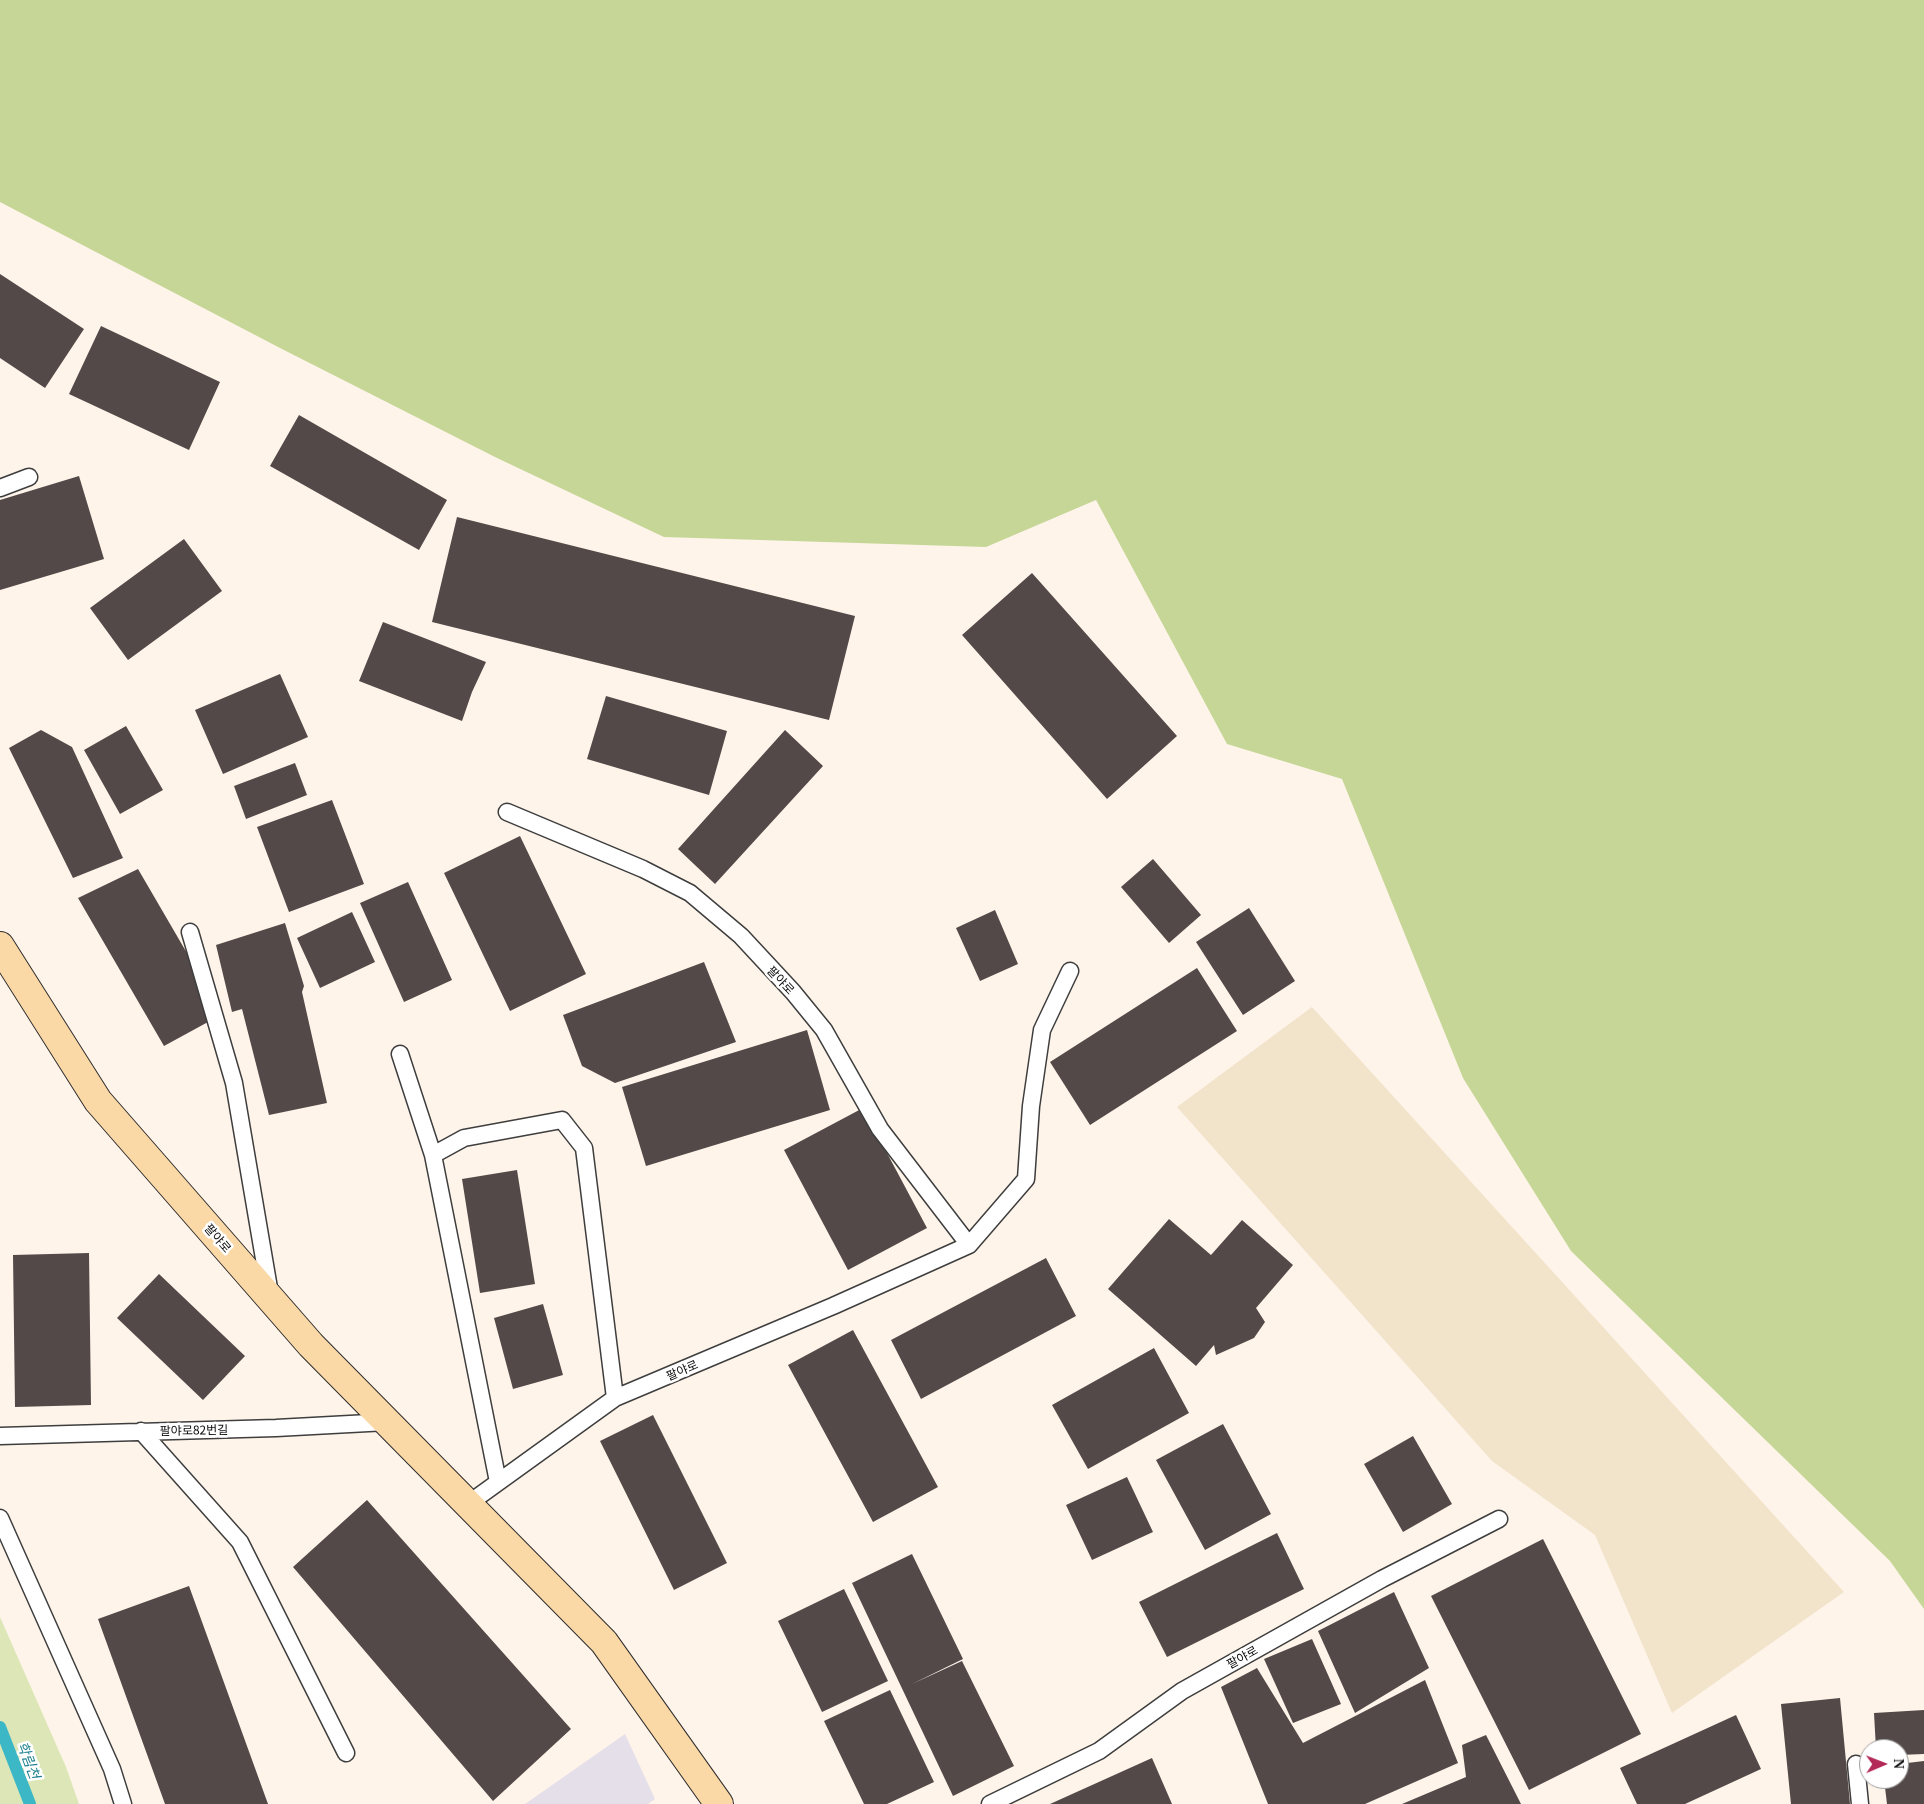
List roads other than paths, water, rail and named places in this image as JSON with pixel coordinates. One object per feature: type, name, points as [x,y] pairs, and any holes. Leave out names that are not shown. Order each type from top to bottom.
[{"type":"street","name":"팔야로","points":[[0,946],[98,1101],[311,1344],[604,1642],[719,1804]]},
{"type":"lane","points":[[0,488],[29,477]]},
{"type":"lane","name":"팔야로","points":[[507,812],[643,869],[690,893],[741,936],[793,992],[824,1030],[880,1129],[969,1245]]},
{"type":"lane","points":[[190,932],[234,1084],[271,1298]]},
{"type":"lane","name":"팔야로","points":[[468,1504],[614,1398],[834,1306],[969,1245],[1026,1179],[1031,1106],[1042,1030],[1070,971]]},
{"type":"lane","points":[[400,1054],[433,1155],[498,1482]]},
{"type":"lane","points":[[433,1155],[464,1138],[562,1120],[584,1148],[614,1398]]},
{"type":"lane","name":"팔야로82번길","points":[[0,1436],[276,1428],[388,1422]]},
{"type":"lane","points":[[141,1431],[240,1542],[346,1753]]},
{"type":"lane","points":[[0,1518],[112,1769],[123,1804]]},
{"type":"lane","name":"팔야로","points":[[990,1804],[1099,1751],[1182,1691],[1382,1579],[1500,1519]]},
{"type":"lane","points":[[1856,1764],[1860,1804]]},
{"type":"waterway","name":"학림천","points":[[0,1727],[30,1804]]}]
